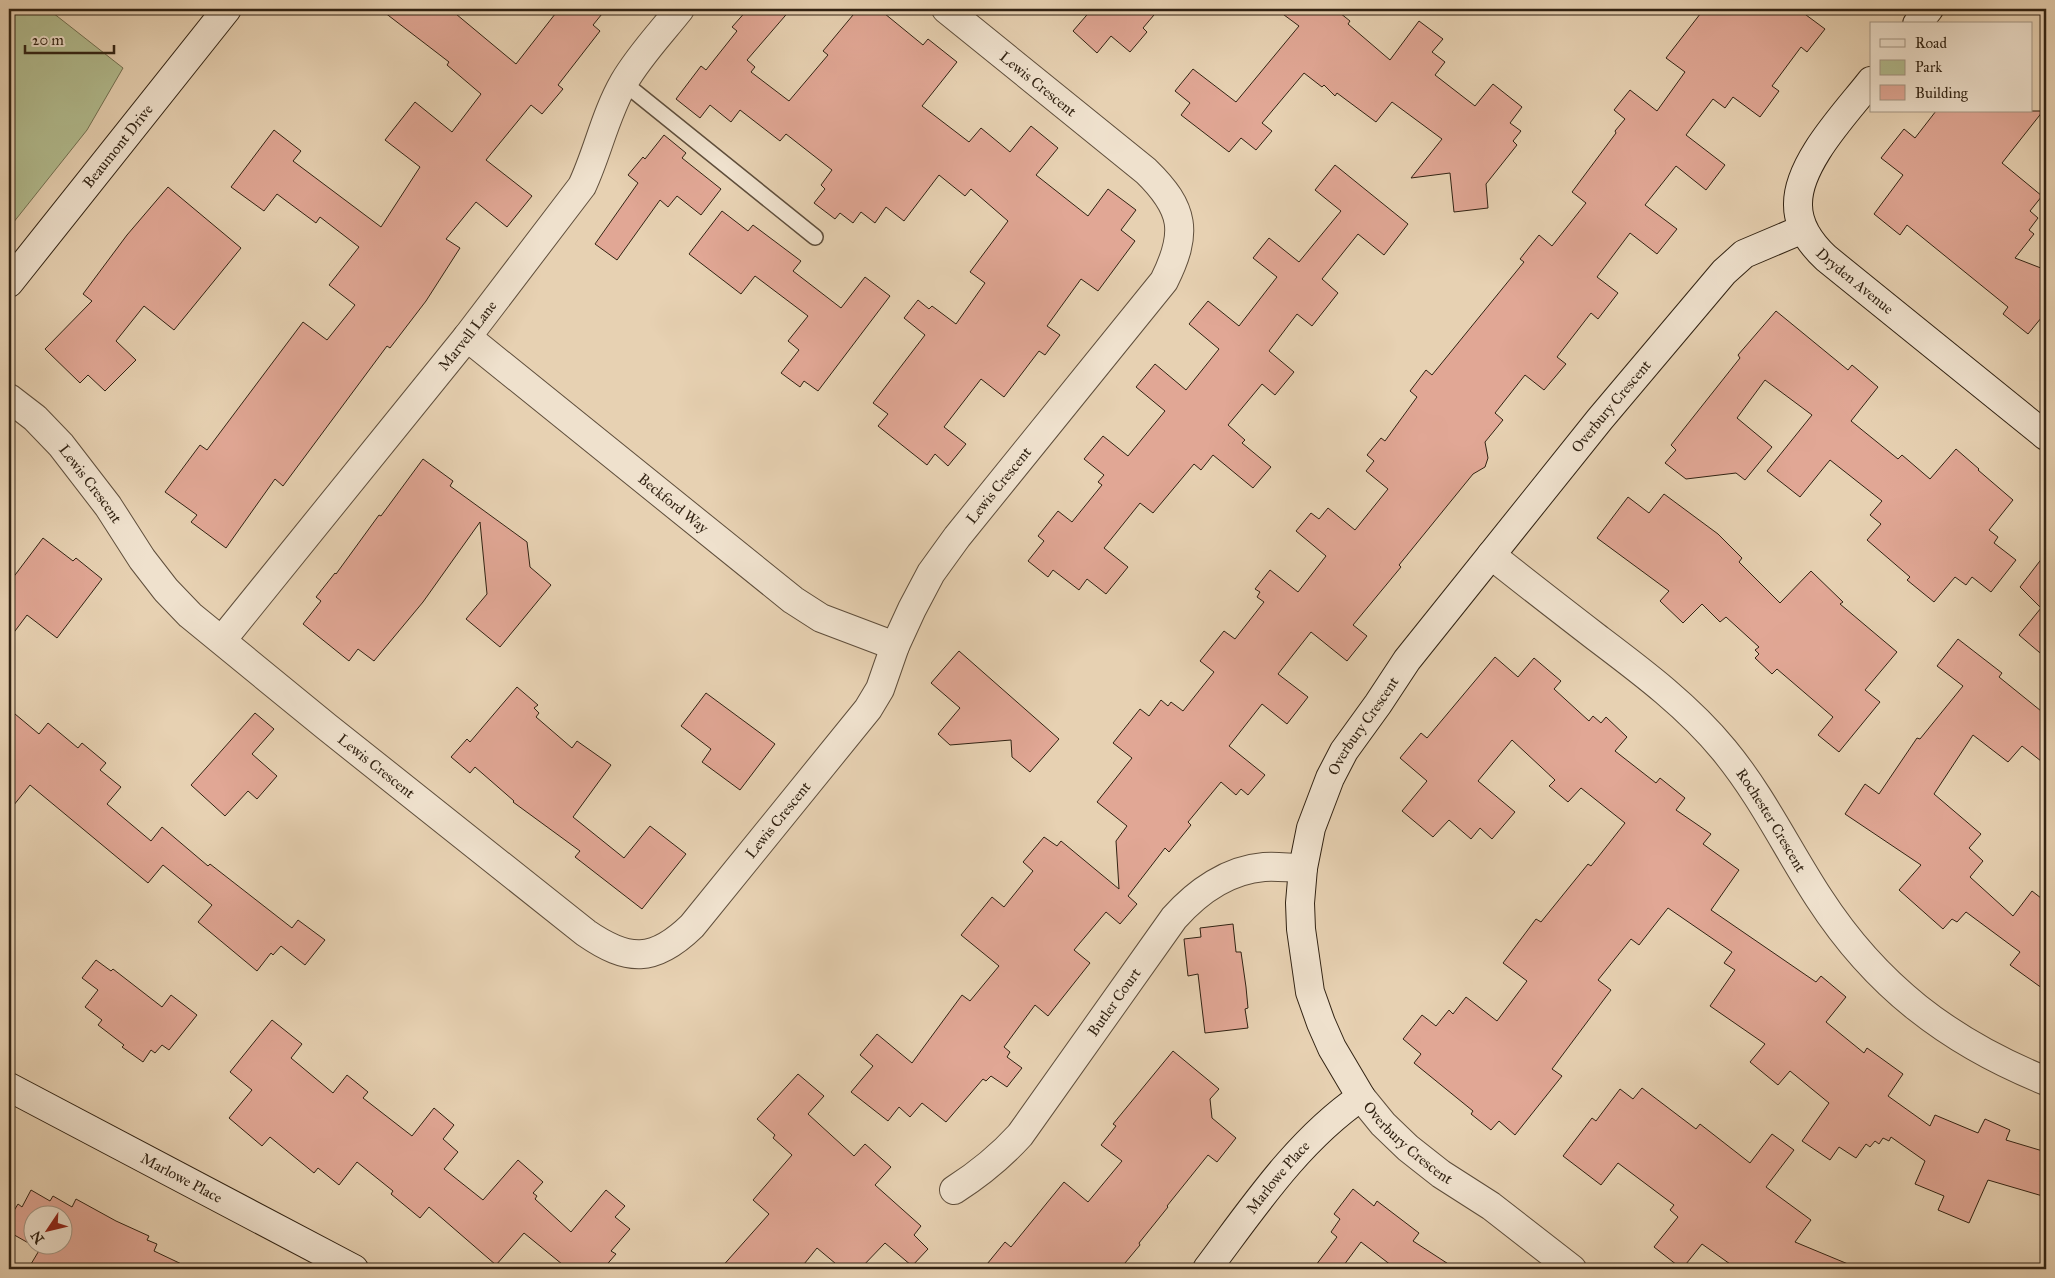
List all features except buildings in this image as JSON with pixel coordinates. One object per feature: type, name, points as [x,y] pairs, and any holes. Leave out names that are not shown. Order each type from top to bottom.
[{"type":"street","name":"Beaumont Drive","points":[[9,283],[227,9]]},
{"type":"street","name":"Marvell Lane","points":[[222,640],[467,337],[582,186],[592,165],[609,112],[624,83],[638,61],[680,9]]},
{"type":"street","name":"Lewis Crescent","points":[[9,398],[35,418],[61,445],[108,506],[142,559],[166,590],[190,615],[327,727],[586,933],[606,947],[623,954],[642,954],[659,951],[678,940],[692,926],[868,709],[880,689],[895,646],[931,573],[957,537],[1164,281],[1178,247],[1179,227],[1174,204],[1161,186],[1146,171],[946,9]]},
{"type":"street","points":[[1919,22],[1929,9]]},
{"type":"street","name":"Dryden Avenue","points":[[1870,82],[1826,138],[1809,165],[1801,187],[1798,205],[1803,229],[1813,245],[1826,258],[2046,436]]},
{"type":"street","name":"Overbury Crescent","points":[[1572,1269],[1491,1206],[1441,1174],[1408,1148],[1383,1124],[1360,1097],[1332,1048],[1310,992],[1301,930],[1300,903],[1303,868],[1311,828],[1320,801],[1344,751],[1407,660],[1600,419],[1732,263],[1758,247],[1803,229]]},
{"type":"street","name":"Beckford Way","points":[[467,337],[793,600],[821,618],[895,646]]},
{"type":"street","name":"Rochester Crescent","points":[[1491,555],[1634,666],[1687,710],[1724,750],[1758,796],[1818,897],[1841,931],[1879,975],[1912,1006],[1945,1029],[1979,1050],[2046,1081]]},
{"type":"street","name":"Butler Court","points":[[954,1190],[980,1174],[1001,1156],[1020,1135],[1174,918],[1187,903],[1223,878],[1243,871],[1263,867],[1303,868]]},
{"type":"street","name":"Marlowe Place","points":[[9,1087],[354,1269]]},
{"type":"street","name":"Marlowe Place","points":[[1207,1269],[1306,1142],[1339,1112],[1360,1097]]},
{"type":"lane","points":[[624,83],[815,237]]},
{"type":"green space","points":[[9,9],[48,9],[123,68],[87,130],[9,228]]}]
